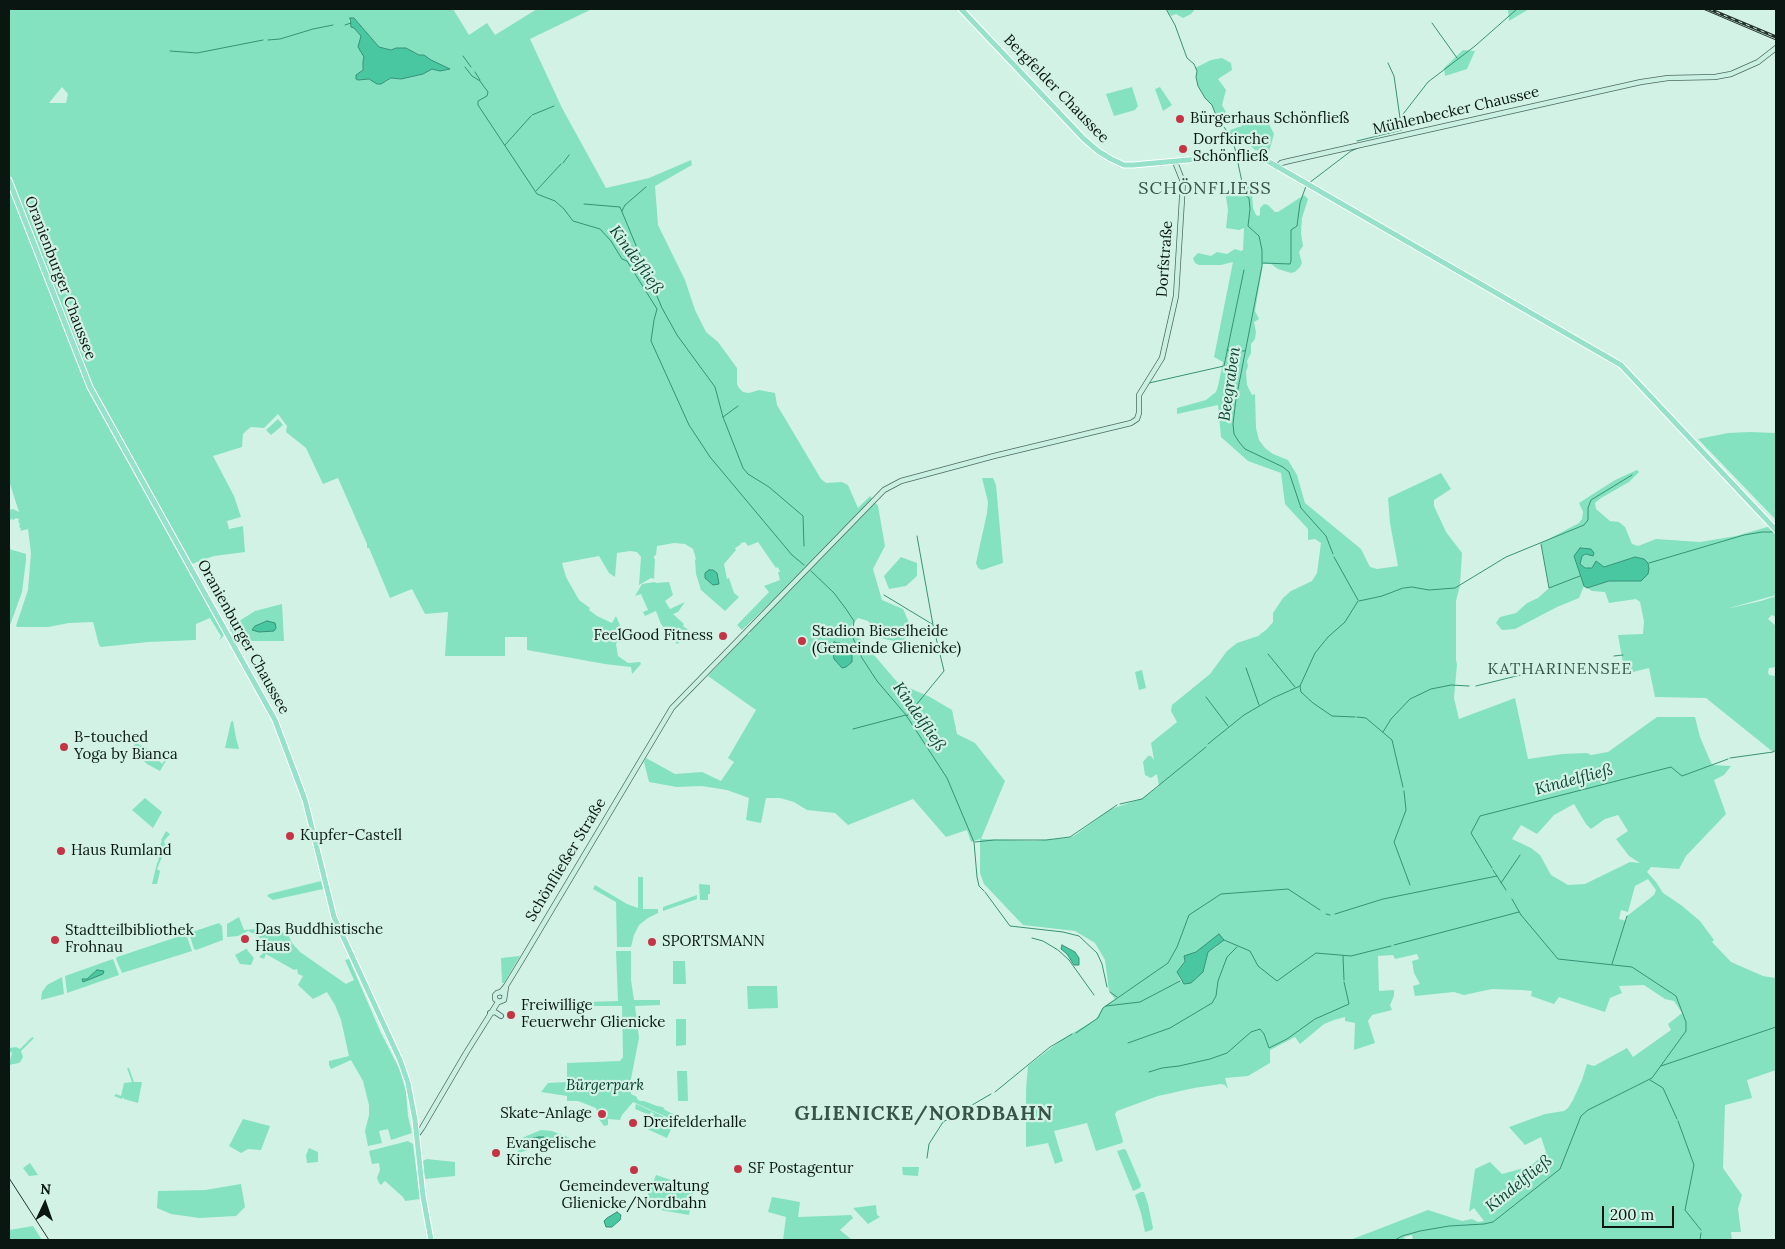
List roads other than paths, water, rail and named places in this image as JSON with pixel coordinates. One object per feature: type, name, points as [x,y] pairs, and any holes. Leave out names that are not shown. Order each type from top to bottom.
[{"type":"main road","name":"Bergfelder Chaussee","points":[[961,9],[1084,139],[1103,155],[1126,165],[1247,155],[1264,159],[1621,365],[1776,530]]},
{"type":"main road","name":"Mühlenbecker Chaussee","points":[[1277,167],[1289,160],[1641,82],[1668,78],[1731,74],[1758,62],[1776,49]]},
{"type":"main road","name":"Dorfstraße","points":[[1056,441],[1131,423],[1137,419],[1140,395],[1162,358],[1176,296],[1183,181],[1175,162]]},
{"type":"main road","name":"Oranienburger Chaussee","points":[[9,180],[90,387],[273,715],[306,804],[334,917],[404,1070],[410,1089],[423,1196],[431,1240]]},
{"type":"main road","name":"Schönfließer Straße","points":[[503,993],[676,703],[858,515],[891,485],[1056,441]]},
{"type":"main road","points":[[417,1135],[497,1001],[496,994],[503,993],[504,1000],[497,1001]]},
{"type":"main road","points":[[490,1012],[497,1012],[501,1016]]},
{"type":"main road","points":[[415,1120],[420,1124],[426,1122]]},
{"type":"waterway","name":"Beegraben","points":[[1166,9],[1175,25],[1187,58],[1194,64],[1197,71],[1198,86],[1212,105],[1217,118],[1227,131],[1231,133],[1236,153]]},
{"type":"waterway","points":[[1357,141],[1402,130],[1400,118],[1428,82],[1475,46],[1517,9]]},
{"type":"waterway","points":[[345,25],[351,23]]},
{"type":"waterway","points":[[1432,23],[1457,58]]},
{"type":"waterway","points":[[268,40],[280,39],[333,25]]},
{"type":"waterway","points":[[170,51],[197,53],[263,40]]},
{"type":"waterway","points":[[463,56],[471,67]]},
{"type":"waterway","points":[[1388,63],[1394,76],[1400,118]]},
{"type":"waterway","name":"Kindelfließ","points":[[465,67],[472,76],[480,81],[488,92],[487,96],[478,101],[478,105],[537,194],[555,201],[573,221],[600,229],[611,241],[622,259],[627,261],[657,309],[651,341],[689,425],[710,457],[792,555],[804,565]]},
{"type":"waterway","name":"Kindelfließ","points":[[475,72],[480,80]]},
{"type":"waterway","points":[[532,115],[554,106]]},
{"type":"waterway","points":[[505,145],[531,116]]},
{"type":"waterway","points":[[1309,183],[1351,151],[1358,148]]},
{"type":"waterway","points":[[563,163],[569,155]]},
{"type":"waterway","name":"Beegraben","points":[[1237,158],[1243,187]]},
{"type":"waterway","points":[[536,191],[561,164]]},
{"type":"waterway","points":[[1263,263],[1290,264],[1291,230],[1297,226],[1300,203],[1306,186]]},
{"type":"waterway","points":[[622,211],[625,205],[646,187]]},
{"type":"waterway","name":"Beegraben","points":[[1246,196],[1249,198],[1250,209],[1248,226],[1259,236],[1262,250],[1262,265]]},
{"type":"waterway","name":"Kindelfließ","points":[[584,204],[620,207],[662,308],[677,335],[715,387],[723,417],[743,468],[748,474],[769,487],[803,516],[804,546]]},
{"type":"waterway","name":"Beegraben","points":[[1262,266],[1236,399],[1233,424],[1234,434],[1245,449],[1283,467],[1289,472],[1301,508],[1326,536],[1333,554]]},
{"type":"waterway","points":[[1149,383],[1224,366],[1244,270]]},
{"type":"waterway","points":[[1227,350],[1245,351]]},
{"type":"waterway","points":[[723,417],[738,406]]},
{"type":"waterway","points":[[1404,588],[1412,587],[1429,590],[1455,588],[1506,557],[1584,525],[1588,520],[1588,508],[1591,500],[1632,475]]},
{"type":"waterway","points":[[1649,563],[1744,535],[1775,532]]},
{"type":"waterway","points":[[907,716],[944,671],[933,625],[917,536]]},
{"type":"waterway","points":[[1541,544],[1549,588],[1580,576]]},
{"type":"waterway","name":"Beegraben","points":[[1334,557],[1358,600]]},
{"type":"waterway","name":"Kindelfließ","points":[[811,571],[834,593],[854,621],[852,636],[862,658],[877,681],[906,715],[947,778],[974,842],[977,877],[979,886],[984,891]]},
{"type":"waterway","points":[[1359,601],[1382,596],[1403,588]]},
{"type":"waterway","points":[[884,595],[932,624]]},
{"type":"waterway","name":"Beegraben","points":[[1355,717],[1332,716],[1301,692],[1300,686],[1315,653],[1328,637],[1345,622],[1358,601]]},
{"type":"waterway","points":[[1268,654],[1295,687]]},
{"type":"waterway","points":[[1614,656],[1623,655]]},
{"type":"waterway","points":[[1476,686],[1565,664]]},
{"type":"waterway","points":[[1246,668],[1259,705]]},
{"type":"waterway","points":[[1383,732],[1391,719],[1410,699],[1431,689],[1451,685],[1469,686]]},
{"type":"waterway","points":[[1208,744],[1244,715],[1273,698],[1300,686]]},
{"type":"waterway","points":[[1206,697],[1228,726]]},
{"type":"waterway","points":[[853,729],[906,715]]},
{"type":"waterway","name":"Beegraben","points":[[1357,717],[1366,718],[1392,740],[1403,787]]},
{"type":"waterway","points":[[1120,804],[1142,799],[1206,747]]},
{"type":"waterway","name":"Kindelfließ","points":[[1730,758],[1776,750]]},
{"type":"waterway","name":"Kindelfließ","points":[[1492,868],[1471,833],[1480,816],[1671,767],[1682,776],[1728,759]]},
{"type":"waterway","name":"Beegraben","points":[[1404,791],[1406,810],[1394,842],[1410,885]]},
{"type":"waterway","points":[[975,842],[1046,840],[1070,837],[1117,805]]},
{"type":"waterway","points":[[1501,883],[1520,855]]},
{"type":"waterway","name":"Kindelfließ","points":[[1493,870],[1506,890]]},
{"type":"waterway","name":"Kindelfließ","points":[[1335,914],[1383,899],[1497,876]]},
{"type":"waterway","name":"Kindelfließ","points":[[1076,1033],[1098,1018],[1103,1008],[1168,963],[1177,947],[1189,915],[1221,894],[1288,889],[1320,910]]},
{"type":"waterway","name":"Kindelfließ","points":[[985,892],[1010,926],[1063,932],[1079,936],[1097,953],[1102,964],[1107,987]]},
{"type":"waterway","name":"Kindelfließ","points":[[1395,1240],[1420,1231],[1493,1222],[1560,1169],[1581,1116],[1588,1110],[1652,1078],[1686,1031],[1686,1022],[1676,996],[1632,967],[1558,959],[1521,915],[1512,899]]},
{"type":"waterway","points":[[1394,945],[1519,912]]},
{"type":"waterway","name":"Kindelfließ","points":[[1326,914],[1330,915]]},
{"type":"waterway","points":[[1612,964],[1627,916]]},
{"type":"waterway","name":"Kindelfließ","points":[[1032,938],[1043,941],[1058,950],[1069,960],[1094,995]]},
{"type":"waterway","points":[[1224,940],[1250,951],[1258,966],[1277,981],[1316,953],[1351,956],[1391,946]]},
{"type":"waterway","points":[[1128,1043],[1170,1028],[1212,1003],[1216,996],[1218,981],[1227,957],[1237,947]]},
{"type":"waterway","points":[[1343,956],[1344,980]]},
{"type":"waterway","points":[[1106,1006],[1140,1002],[1180,981]]},
{"type":"waterway","points":[[1149,1072],[1210,1059],[1227,1053],[1251,1032],[1260,1029],[1269,1048],[1287,1039],[1315,1019],[1349,1004],[1344,982]]},
{"type":"waterway","points":[[1110,992],[1117,997]]},
{"type":"waterway","points":[[1661,1066],[1776,1027]]},
{"type":"waterway","points":[[995,1092],[1050,1047],[1072,1034]]},
{"type":"waterway","points":[[1650,1080],[1663,1088],[1677,1119]]},
{"type":"waterway","points":[[927,1158],[929,1144],[943,1122],[991,1094]]},
{"type":"waterway","points":[[1678,1121],[1694,1165],[1685,1210],[1701,1230]]},
{"type":"waterway","points":[[1700,1240],[1701,1233]]},
{"type":"tram line","points":[[1703,9],[1776,40]]},
{"type":"tram line","points":[[9,1178],[49,1240]]},
{"type":"railway","points":[[1709,9],[1776,37]]},
{"type":"place","name":"Bürgerhaus Schönfließ","points":[[1180,119]]},
{"type":"place","name":"Dorfkirche Schönfließ","points":[[1183,149]]},
{"type":"place","name":"FeelGood Fitness","points":[[723,636]]},
{"type":"place","name":"Stadion Bieselheide (Gemeinde Glienicke)","points":[[802,641]]},
{"type":"place","name":"B-touched Yoga by Bianca","points":[[64,747]]},
{"type":"place","name":"Kupfer-Castell","points":[[290,836]]},
{"type":"place","name":"Haus Rumland","points":[[61,851]]},
{"type":"place","name":"Das Buddhistische Haus","points":[[245,939]]},
{"type":"place","name":"Stadtteilbibliothek Frohnau","points":[[55,940]]},
{"type":"place","name":"SPORTSMANN","points":[[652,942]]},
{"type":"place","name":"Freiwillige Feuerwehr Glienicke","points":[[511,1015]]},
{"type":"place","name":"Skate-Anlage","points":[[602,1114]]},
{"type":"place","name":"Dreifelderhalle","points":[[633,1123]]},
{"type":"place","name":"Evangelische Kirche","points":[[496,1153]]},
{"type":"place","name":"SF Postagentur","points":[[738,1169]]},
{"type":"place","name":"Gemeindeverwaltung Glienicke/Nordbahn","points":[[634,1170]]},
{"type":"district","name":"SCHÖNFLIESS","points":[[1205,189]]},
{"type":"district","name":"KATHARINENSEE","points":[[1560,669]]},
{"type":"district","name":"GLIENICKE/NORDBAHN","points":[[924,1114]]},
{"type":"park label","name":"Bürgerpark","points":[[605,1086]]}]
